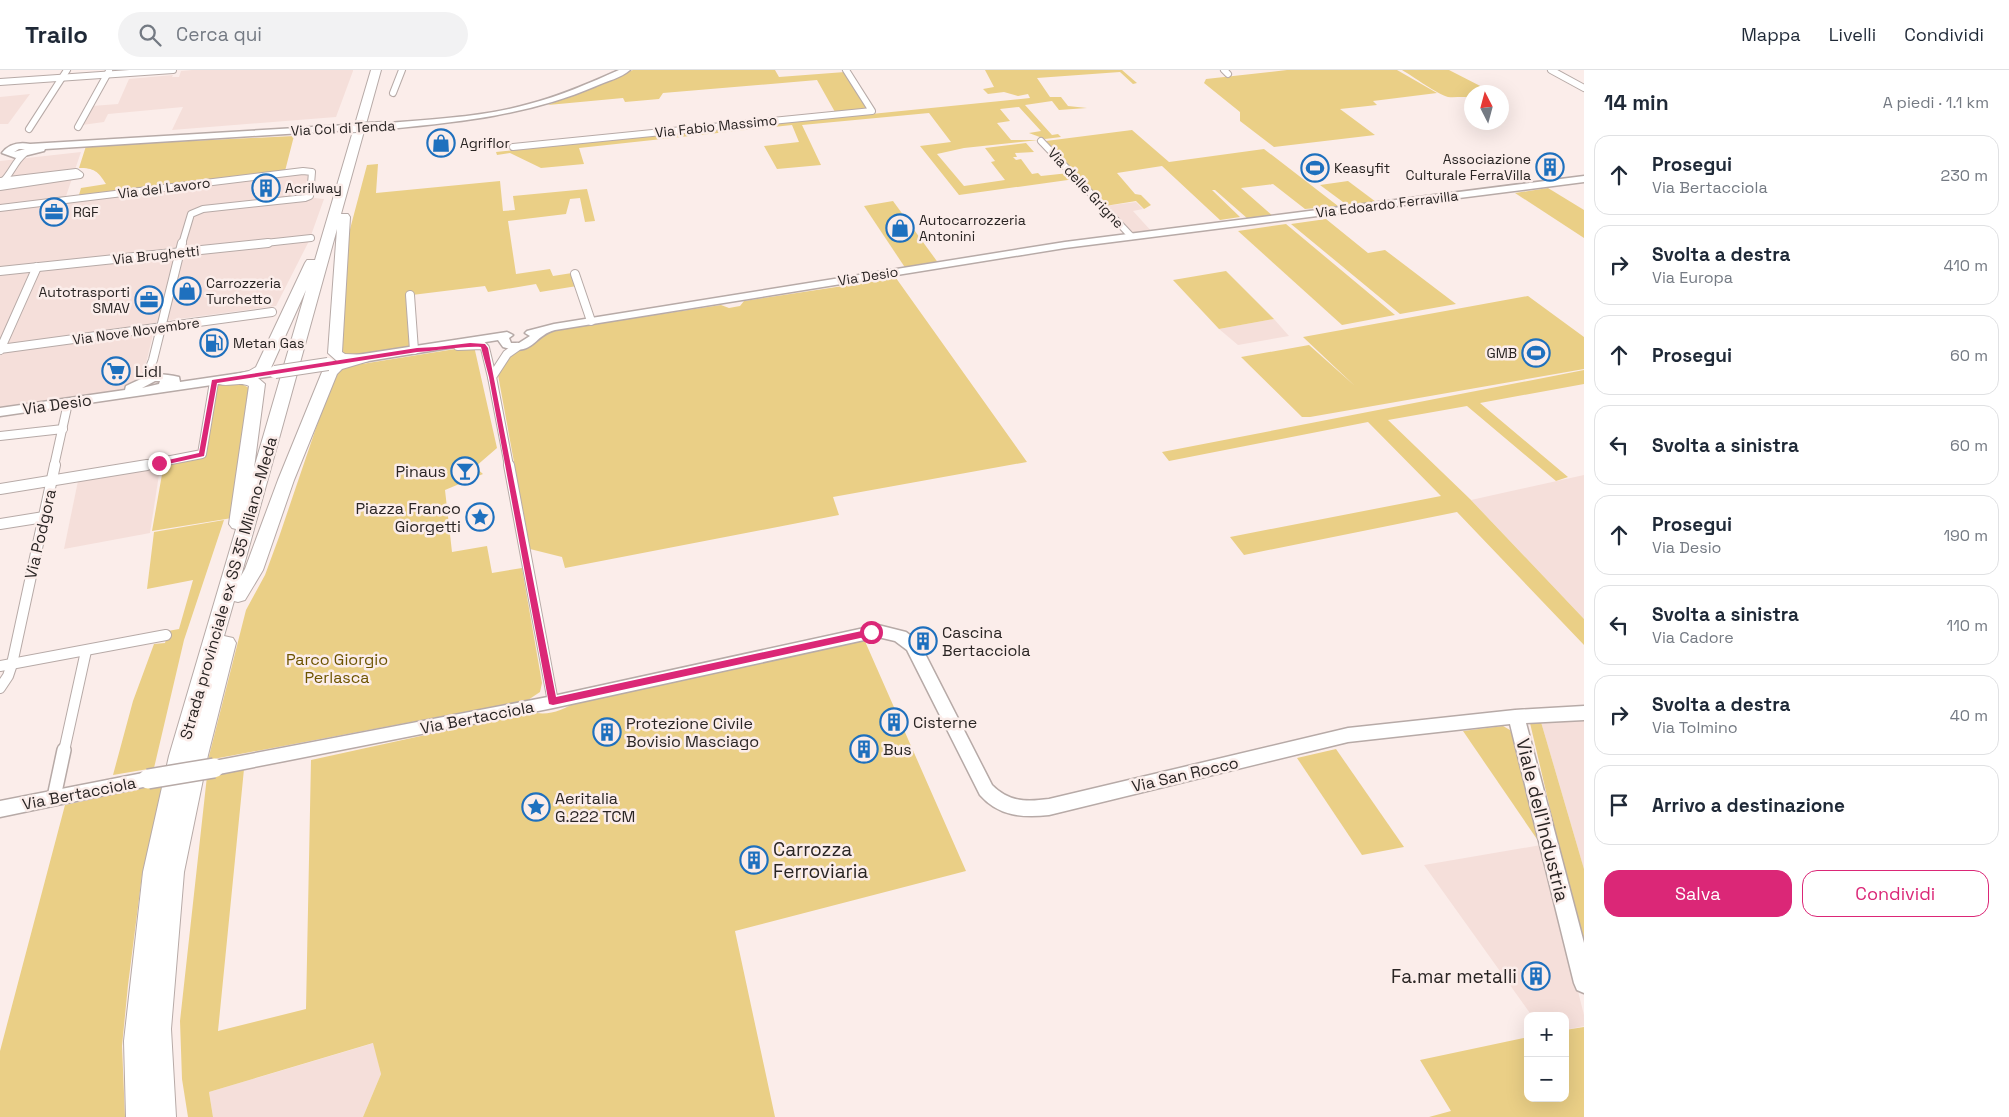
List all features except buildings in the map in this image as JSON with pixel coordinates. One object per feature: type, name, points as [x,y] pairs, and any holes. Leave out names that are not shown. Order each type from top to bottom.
[{"type":"highway","name":"Strada provinciale ex SS 35 Milano-Meda","points":[[162,1117],[158,1029],[172,872],[197,756],[338,222],[376,70]]},
{"type":"highway","name":"Strada provinciale ex SS 35 Milano-Meda","points":[[140,1117],[137,1041],[155,872],[180,756],[384,70]]},
{"type":"highway","points":[[338,222],[335,353],[342,358],[364,358]]},
{"type":"highway","points":[[221,381],[253,375],[262,370],[320,245],[338,222]]},
{"type":"highway","points":[[238,595],[254,570],[286,480],[330,372],[337,366],[364,358]]},
{"type":"highway","points":[[221,381],[248,379],[257,384],[236,534],[240,550]]},
{"type":"street","points":[[29,129],[67,70]]},
{"type":"street","points":[[0,82],[62,78],[108,72],[174,73],[179,70]]},
{"type":"street","points":[[393,93],[402,70]]},
{"type":"street","name":"Via Col di Tenda","points":[[7,154],[21,146],[27,151],[53,147],[388,126],[464,119],[530,106],[576,91],[626,70]]},
{"type":"street","name":"Via Fabio Massimo","points":[[513,147],[872,111],[846,70]]},
{"type":"street","points":[[1551,70],[1584,88]]},
{"type":"street","points":[[78,127],[108,72]]},
{"type":"street","name":"Via delle Grigne","points":[[1041,140],[1131,236]]},
{"type":"street","points":[[1,183],[7,154]]},
{"type":"street","name":"Via del Lavoro","points":[[0,208],[303,171],[312,172],[310,196],[301,199],[203,209],[194,212],[191,214],[178,253]]},
{"type":"street","points":[[76,172],[80,175],[75,178],[1,183],[76,172]]},
{"type":"street","name":"Via Edoardo Ferravilla","points":[[1189,229],[1584,179]]},
{"type":"street","name":"Via Desio","points":[[516,339],[547,329],[591,321],[970,260],[1189,229]]},
{"type":"street","name":"Via Brughetti","points":[[0,271],[311,238]]},
{"type":"street","points":[[144,385],[153,363],[178,253]]},
{"type":"street","points":[[0,349],[37,267]]},
{"type":"street","points":[[575,274],[591,321]]},
{"type":"street","points":[[410,295],[416,350]]},
{"type":"street","name":"Via Nove Novembre","points":[[0,349],[272,312]]},
{"type":"street","points":[[153,363],[163,381],[196,383],[221,381],[485,339],[516,339]]},
{"type":"street","points":[[492,377],[516,339]]},
{"type":"street","points":[[416,350],[470,344],[485,348],[553,702]]},
{"type":"street","name":"Via Desio","points":[[0,412],[114,396],[144,385],[163,381]]},
{"type":"street","points":[[0,488],[52,481],[202,454],[221,381]]},
{"type":"street","name":"Via Podgora","points":[[0,688],[8,676],[12,664],[68,403]]},
{"type":"street","points":[[0,436],[63,429]]},
{"type":"street","points":[[0,524],[44,517]]},
{"type":"street","name":"Via Bertacciola","points":[[0,809],[54,797],[553,702],[878,632],[893,633],[908,641],[914,648],[929,678]]},
{"type":"street","points":[[0,666],[166,635]]},
{"type":"street","points":[[54,797],[86,651]]},
{"type":"street","name":"Via San Rocco","points":[[929,678],[988,791],[1000,802],[1018,809],[1049,807],[1348,735],[1515,717],[1584,713]]},
{"type":"street","name":"Viale dell'Industria","points":[[1515,717],[1521,730],[1584,983]]},
{"type":"shaded area","points":[[181,71],[353,71],[336,117],[172,130],[183,107],[108,114],[104,122],[82,125],[92,106],[118,104],[129,79],[173,75],[172,77],[179,77]]},
{"type":"shaded area","points":[[30,94],[8,124],[0,124],[0,97]]},
{"type":"shaded area","points":[[81,152],[64,202],[309,172],[306,197],[324,199],[309,241],[276,306],[156,322],[142,380],[112,393],[0,407],[0,161]]},
{"type":"shaded area","points":[[1136,202],[1143,209],[1133,211],[1152,232],[1132,234],[1105,206]]},
{"type":"shaded area","points":[[1274,319],[1289,336],[1238,345],[1219,329]]},
{"type":"shaded area","points":[[160,468],[150,533],[64,549],[78,481]]},
{"type":"shaded area","points":[[1584,475],[1584,619],[1471,500]]},
{"type":"shaded area","points":[[1584,719],[1584,869],[1541,722]]},
{"type":"shaded area","points":[[1541,845],[1584,1015],[1584,1026],[1569,1029],[1569,1012],[1529,1012],[1424,865]]},
{"type":"shaded area","points":[[374,1043],[381,1074],[363,1117],[213,1117],[209,1092]]},
{"type":"green space","points":[[633,70],[775,70],[779,77],[845,72],[867,108],[835,112],[817,80],[663,93],[659,99],[625,102],[623,98],[548,105]]},
{"type":"green space","points":[[985,70],[1122,70],[1137,83],[1133,84],[1120,72],[1037,78],[1050,97],[1061,97],[1068,106],[1087,108],[1059,110],[1052,101],[1025,105],[1052,135],[1058,134],[1061,137],[1045,139],[1029,133],[1041,131],[1019,107],[1000,109],[1010,121],[997,123],[1011,140],[1038,140],[964,148],[937,154],[964,186],[1005,180],[991,162],[995,161],[985,148],[1026,143],[1034,152],[1015,153],[1017,157],[1013,157],[1016,160],[1021,159],[1032,174],[1038,173],[1041,176],[1069,173],[1075,179],[959,195],[920,146],[951,142],[929,113],[802,125],[821,165],[777,169],[764,146],[799,142],[792,125],[579,148],[584,164],[541,168],[510,153],[497,155],[496,152],[1030,98],[1028,94],[1018,96],[1004,92],[988,94],[983,89],[994,87]]},
{"type":"green space","points":[[1287,70],[1397,70],[1437,93],[1373,101],[1377,105],[1340,109],[1375,135],[1274,147],[1240,121],[1240,112],[1204,83],[1206,79]]},
{"type":"green space","points":[[1402,70],[1449,70],[1478,85],[1464,85],[1464,97],[1448,97]]},
{"type":"green space","points":[[1132,130],[1169,162],[1264,149],[1338,206],[1305,209],[1273,184],[1241,188],[1273,216],[1248,219],[1215,190],[1212,190],[1240,217],[1220,220],[1162,166],[1117,173],[1135,194],[1141,195],[1151,205],[1144,209],[1136,201],[1105,206],[1046,141]]},
{"type":"green space","points":[[294,136],[285,171],[79,195],[81,188],[106,184],[95,171],[79,168],[86,146]]},
{"type":"green space","points":[[378,164],[376,193],[500,181],[503,211],[515,210],[513,196],[587,189],[595,221],[585,222],[580,198],[570,199],[566,214],[508,221],[516,274],[550,269],[553,276],[572,273],[577,286],[540,292],[536,284],[488,292],[485,286],[412,295],[411,348],[368,354],[345,354],[342,351],[349,233],[367,165]]},
{"type":"green space","points":[[1348,181],[1376,202],[1347,205],[1320,185]]},
{"type":"green space","points":[[1548,188],[1584,210],[1584,238],[1515,193]]},
{"type":"green space","points":[[893,201],[939,264],[906,269],[864,206]]},
{"type":"green space","points":[[1326,219],[1368,253],[1385,250],[1456,304],[1400,314],[1291,224]]},
{"type":"green space","points":[[1286,224],[1395,315],[1342,325],[1238,231]]},
{"type":"green space","points":[[1226,271],[1274,319],[1219,329],[1173,280]]},
{"type":"green space","points":[[896,278],[1027,462],[833,497],[839,515],[565,568],[562,557],[530,549],[498,375],[511,353],[533,345],[541,336],[549,331],[721,305],[729,308],[740,306],[744,301]]},
{"type":"green space","points":[[1528,296],[1584,337],[1584,369],[1302,417],[1241,357],[1309,345],[1355,386],[1303,337]]},
{"type":"green space","name":"Parco Giorgio Perlasca","points":[[474,346],[497,448],[475,467],[483,474],[445,490],[452,552],[487,546],[492,573],[522,568],[542,683],[540,692],[528,700],[208,760],[246,610],[265,575],[335,372],[343,367]]},
{"type":"green space","points":[[1584,370],[1584,384],[1480,403],[1568,477],[1556,481],[1467,406],[1388,420],[1470,499],[1584,619],[1584,645],[1457,512],[1244,555],[1230,537],[1441,496],[1368,422],[1169,461],[1162,452]]},
{"type":"green space","points":[[240,383],[249,388],[232,518],[152,531],[164,463],[206,455],[216,385]]},
{"type":"green space","points":[[224,520],[184,640],[154,768],[113,775],[133,701],[154,644],[165,643],[168,631],[179,629],[193,580],[147,589],[154,532]]},
{"type":"green space","points":[[864,639],[966,871],[735,931],[775,1117],[363,1117],[381,1074],[373,1043],[209,1092],[213,1117],[188,1117],[182,1079],[180,1021],[207,776],[244,769],[218,1031],[306,1009],[311,760],[530,712],[555,712],[577,701]]},
{"type":"green space","points":[[1541,722],[1584,869],[1584,954],[1530,723]]},
{"type":"green space","points":[[1503,726],[1510,730],[1514,739],[1541,845],[1463,731]]},
{"type":"green space","points":[[1336,749],[1404,847],[1362,855],[1297,758]]},
{"type":"green space","points":[[163,784],[142,875],[128,985],[122,1046],[125,1117],[0,1117],[0,1051],[65,805]]},
{"type":"green space","points":[[1584,1027],[1584,1117],[1429,1117],[1451,1111],[1420,1060],[1524,1038],[1524,1102],[1569,1102],[1569,1029]]},
{"type":"place","name":"Agriflor","points":[[441,143]]},
{"type":"place","name":"Associazione Culturale FerraVilla","points":[[1550,167]]},
{"type":"place","name":"Keasyfit","points":[[1315,168]]},
{"type":"place","name":"Acrilway","points":[[266,188]]},
{"type":"place","name":"RGF","points":[[54,212]]},
{"type":"place","name":"Autocarrozzeria Antonini","points":[[900,228]]},
{"type":"place","name":"Carrozzeria Turchetto","points":[[187,291]]},
{"type":"place","name":"Autotrasporti SMAV","points":[[149,300]]},
{"type":"place","name":"Metan Gas","points":[[214,343]]},
{"type":"place","name":"GMB","points":[[1536,353]]},
{"type":"place","name":"Lidl","points":[[116,371]]},
{"type":"place","name":"Pinaus","points":[[465,471]]},
{"type":"place","name":"Piazza Franco Giorgetti","points":[[480,517]]},
{"type":"place","name":"Cascina Bertacciola","points":[[923,641]]},
{"type":"place","name":"Cisterne","points":[[894,722]]},
{"type":"place","name":"Protezione Civile Bovisio Masciago","points":[[607,732]]},
{"type":"place","name":"Bus","points":[[864,749]]},
{"type":"place","name":"Aeritalia G.222 TCM","points":[[536,807]]},
{"type":"place","name":"Carrozza Ferroviaria","points":[[754,860]]},
{"type":"place","name":"Fa.mar metalli","points":[[1536,976]]},
{"type":"route","points":[[159,463],[202,454],[214,382],[417,350],[477,344],[485,348],[492,377],[553,702],[871,632]]}]
